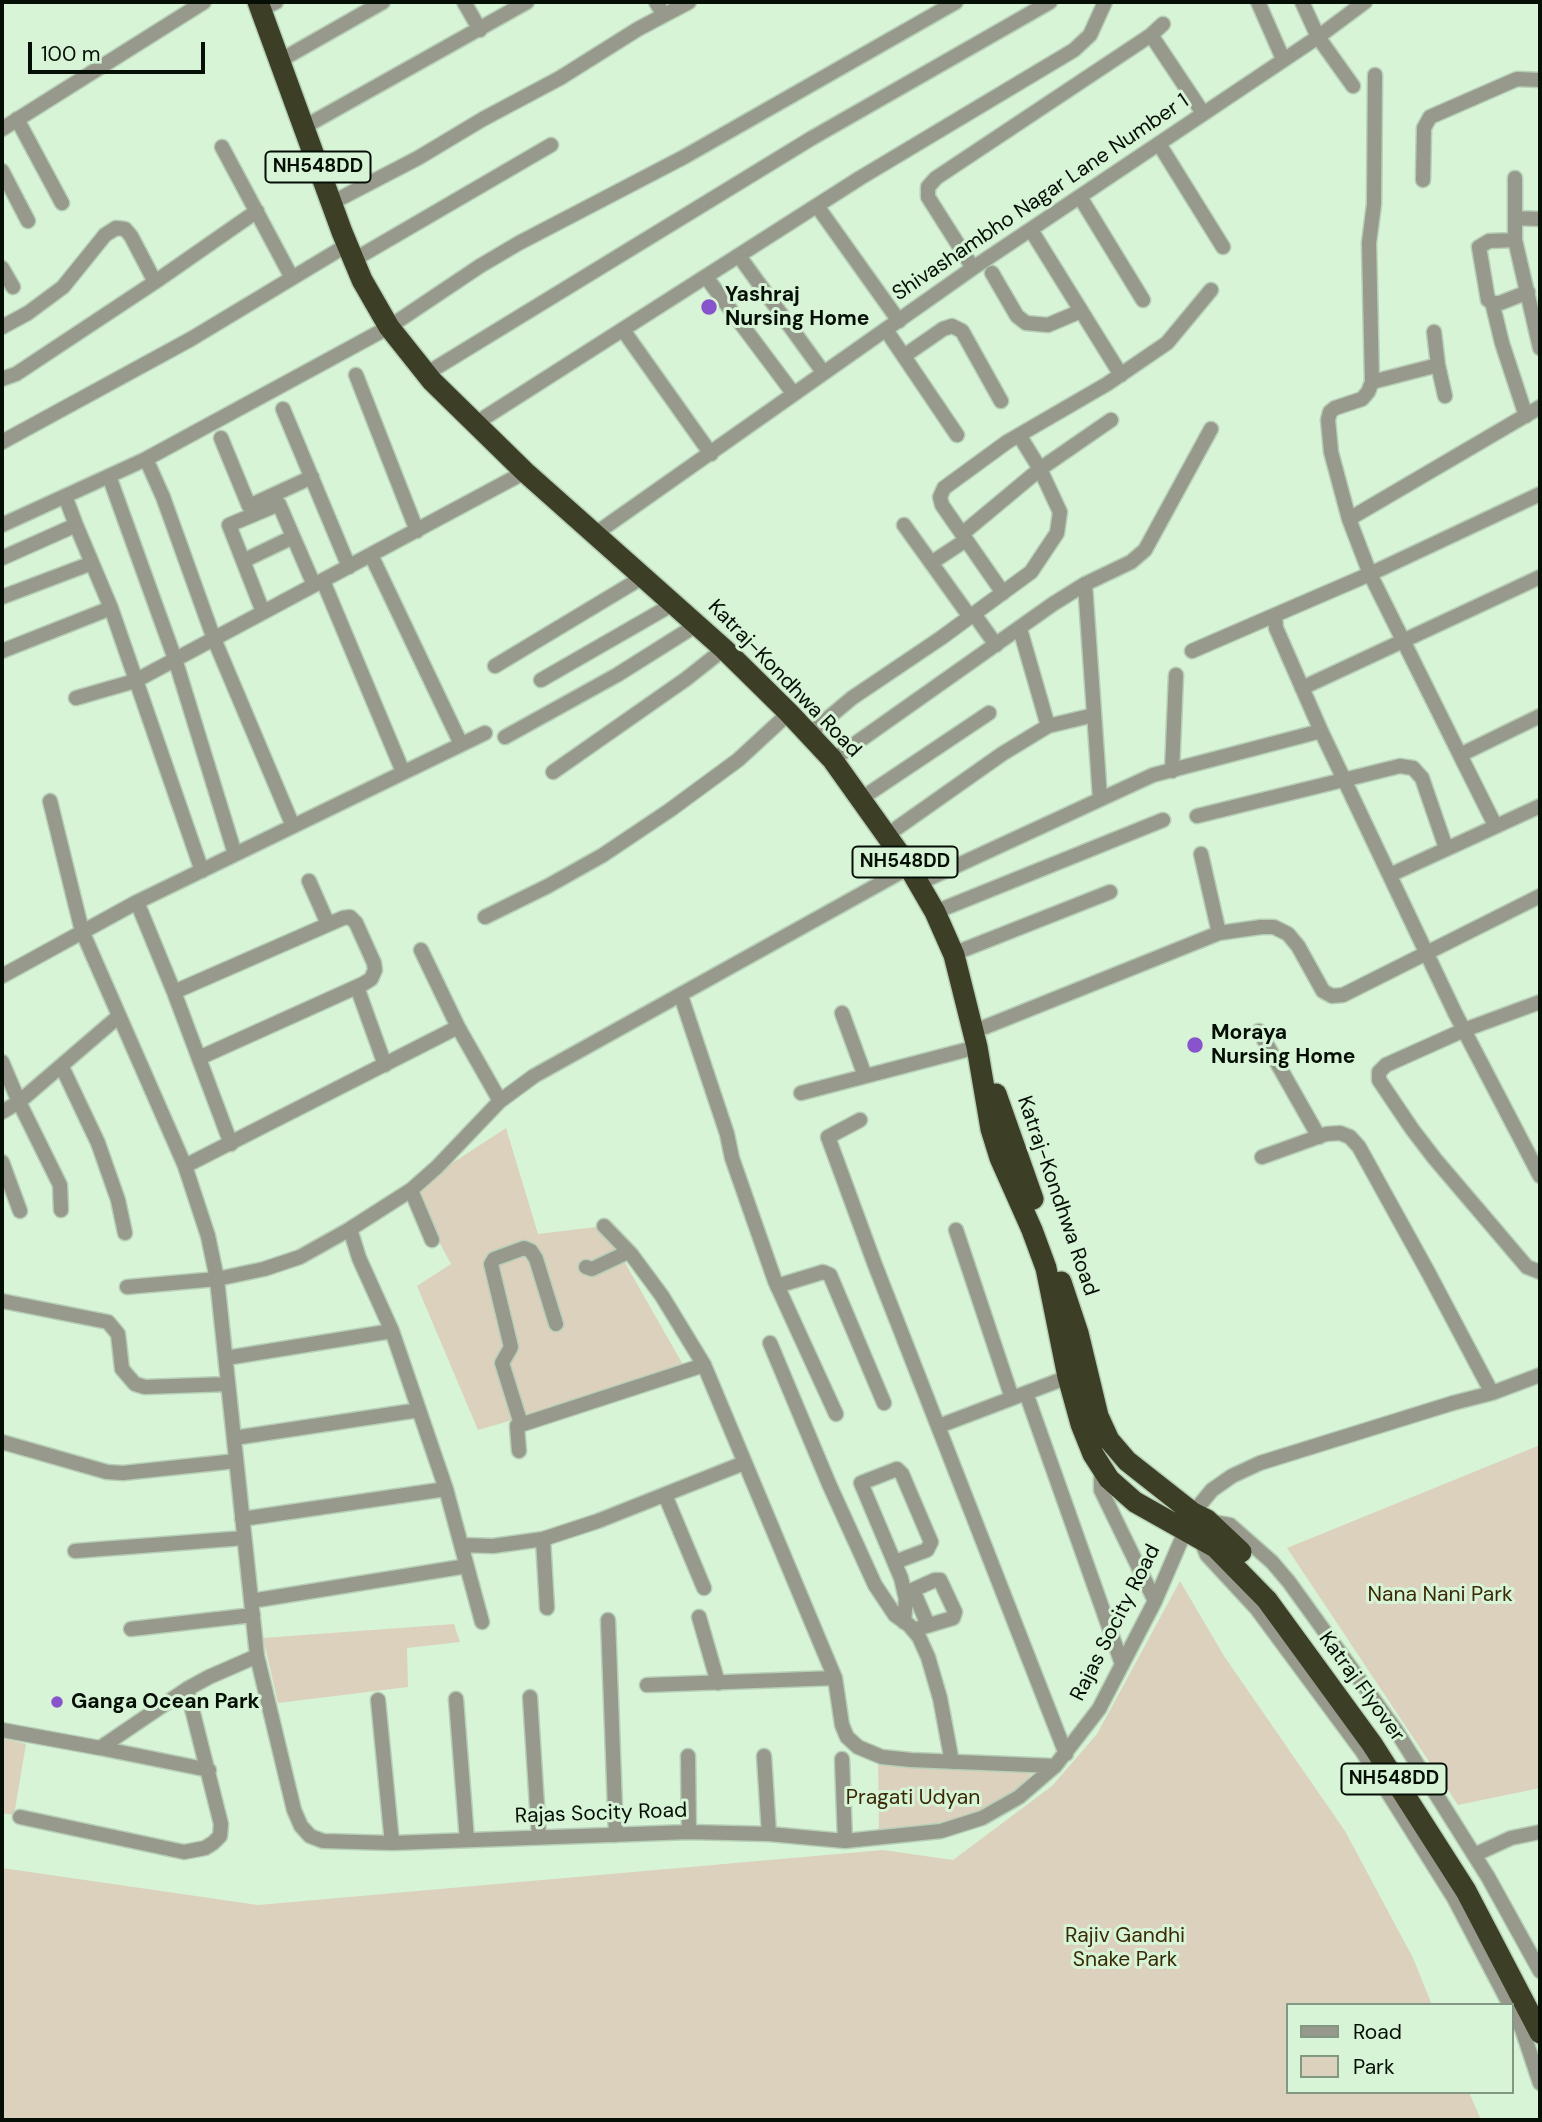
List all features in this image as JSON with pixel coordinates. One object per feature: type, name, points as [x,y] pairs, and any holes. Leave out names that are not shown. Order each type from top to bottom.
[{"type":"highway","name":"NH548DD","points":[[268,3],[341,198],[355,250]]},
{"type":"highway","name":"Katraj-Kondhwa Road","points":[[268,3],[355,250],[362,280],[432,381],[525,472],[599,530],[737,648],[814,731],[832,759],[918,869],[944,908],[963,950],[981,1037],[991,1129],[1000,1158],[1046,1268],[1068,1377],[1081,1424],[1101,1468],[1109,1479],[1135,1502],[1204,1530]]},
{"type":"highway","name":"Katraj-Kondhwa Road","points":[[393,324],[434,369],[599,530],[643,577],[698,624],[789,713],[842,752],[897,828],[918,869],[954,955],[995,1088],[1064,1289],[1103,1428],[1109,1440],[1127,1461],[1204,1530]]},
{"type":"highway","name":"Katraj Flyover","points":[[1204,1530],[1278,1591],[1384,1736],[1479,1884],[1540,2001]]},
{"type":"highway","name":"Katraj Flyover","points":[[1204,1530],[1267,1600],[1372,1744],[1466,1891],[1540,2033]]},
{"type":"street","points":[[2,129],[204,2]]},
{"type":"street","points":[[288,56],[383,2]]},
{"type":"street","points":[[464,2],[480,30]]},
{"type":"street","points":[[313,122],[527,2]]},
{"type":"street","points":[[656,2],[664,15]]},
{"type":"street","points":[[341,198],[418,158],[689,2]]},
{"type":"street","points":[[2,525],[146,459],[393,324],[519,243],[684,157],[956,2]]},
{"type":"street","points":[[434,369],[812,138],[1050,2]]},
{"type":"street","points":[[484,418],[817,206],[1074,50],[1090,35],[1105,2]]},
{"type":"street","points":[[1258,2],[1283,59]]},
{"type":"street","points":[[1301,2],[1318,37],[1353,86]]},
{"type":"street","name":"Shivashambho Nagar Lane Number 1","points":[[599,530],[973,268],[1318,37],[1365,2]]},
{"type":"street","points":[[973,268],[928,197],[928,187],[936,178],[1151,36],[1163,24]]},
{"type":"street","points":[[1151,36],[1203,113]]},
{"type":"street","points":[[1375,75],[1374,204],[1369,243],[1372,382],[1362,399],[1330,412],[1328,420],[1331,452],[1349,520],[1370,574],[1494,825]]},
{"type":"street","points":[[1423,180],[1424,128],[1430,117],[1517,79],[1540,80]]},
{"type":"street","points":[[17,120],[62,203]]},
{"type":"street","points":[[1159,144],[1223,247]]},
{"type":"street","points":[[2,442],[155,360],[292,278],[355,250],[551,145]]},
{"type":"street","points":[[222,147],[292,278]]},
{"type":"street","points":[[2,171],[29,221]]},
{"type":"street","points":[[1515,178],[1515,240],[1540,348]]},
{"type":"street","points":[[1080,197],[1143,300]]},
{"type":"street","points":[[817,206],[899,321]]},
{"type":"street","points":[[2,379],[16,374],[257,211]]},
{"type":"street","points":[[1515,218],[1540,219]]},
{"type":"street","points":[[2,327],[28,313],[63,287],[105,235],[116,228],[125,229],[131,236],[155,282]]},
{"type":"street","points":[[1031,230],[1121,375]]},
{"type":"street","points":[[1515,240],[1489,241],[1479,247],[1488,300],[1500,303],[1528,292]]},
{"type":"street","points":[[739,256],[823,372]]},
{"type":"street","points":[[2,268],[13,287]]},
{"type":"street","points":[[992,273],[1017,316],[1026,323],[1048,325],[1081,311]]},
{"type":"street","points":[[706,277],[793,393]]},
{"type":"street","points":[[1003,593],[942,505],[940,497],[944,488],[1019,435],[1121,375],[1167,343],[1212,290]]},
{"type":"street","points":[[1492,302],[1502,343],[1526,416]]},
{"type":"street","points":[[904,356],[943,329],[952,326],[962,331],[1000,401]]},
{"type":"street","points":[[623,330],[711,454]]},
{"type":"street","points":[[886,330],[957,435]]},
{"type":"street","points":[[1434,332],[1445,396]]},
{"type":"street","points":[[1372,382],[1438,365]]},
{"type":"street","points":[[356,375],[416,531]]},
{"type":"street","points":[[1349,520],[1540,407]]},
{"type":"street","points":[[283,409],[349,567]]},
{"type":"street","points":[[931,563],[1040,469],[1111,420]]},
{"type":"street","points":[[842,752],[1085,584],[1118,569],[1145,551],[1211,429]]},
{"type":"street","points":[[814,731],[888,672],[941,638],[1031,572],[1057,533],[1060,512],[1040,469],[1019,435]]},
{"type":"street","points":[[221,438],[249,506],[312,477]]},
{"type":"street","points":[[146,459],[163,497],[214,639],[293,826]]},
{"type":"street","points":[[76,698],[135,681],[525,472]]},
{"type":"street","points":[[109,476],[176,659],[235,855]]},
{"type":"street","points":[[1192,651],[1370,574],[1540,494]]},
{"type":"street","points":[[65,496],[111,608],[202,871]]},
{"type":"street","points":[[262,612],[229,525],[279,504],[318,583],[403,772]]},
{"type":"street","points":[[2,558],[76,525]]},
{"type":"street","points":[[904,525],[996,645]]},
{"type":"street","points":[[243,561],[293,537]]},
{"type":"street","points":[[371,555],[461,744]]},
{"type":"street","points":[[2,597],[92,563]]},
{"type":"street","points":[[495,666],[643,577]]},
{"type":"street","points":[[1302,688],[1540,578]]},
{"type":"street","points":[[1085,584],[1100,798]]},
{"type":"street","points":[[541,680],[675,603]]},
{"type":"street","points":[[2,651],[111,608]]},
{"type":"street","points":[[1275,615],[1276,628],[1321,731],[1464,1031],[1540,1176]]},
{"type":"street","points":[[505,737],[617,675],[698,624]]},
{"type":"street","points":[[1020,629],[1048,726]]},
{"type":"street","points":[[553,772],[675,687],[724,649]]},
{"type":"street","points":[[1172,771],[1177,675]]},
{"type":"street","points":[[485,916],[548,886],[603,855],[663,815],[738,760],[789,713]]},
{"type":"street","points":[[871,792],[989,713]]},
{"type":"street","points":[[897,828],[1002,754],[1048,726],[1094,715]]},
{"type":"street","points":[[1460,755],[1540,716]]},
{"type":"street","points":[[127,1287],[217,1279],[264,1269],[300,1257],[411,1190],[437,1167],[500,1101],[534,1076],[681,996],[791,931],[918,869],[1153,775],[1321,731]]},
{"type":"street","points":[[2,976],[137,902],[485,733]]},
{"type":"street","points":[[1197,816],[1400,766],[1413,768],[1422,778],[1446,848]]},
{"type":"street","name":"Rajas Socity Road","points":[[50,801],[82,931],[185,1166],[208,1236],[217,1279],[257,1656],[294,1810],[301,1826],[310,1836],[323,1841],[392,1843],[690,1832],[769,1834],[845,1841],[941,1831],[982,1818],[1020,1797],[1055,1766],[1099,1709],[1155,1601],[1204,1530],[1212,1490],[1232,1476],[1260,1463],[1492,1393],[1540,1375]]},
{"type":"street","points":[[1390,875],[1540,806]]},
{"type":"street","points":[[944,908],[1163,820]]},
{"type":"street","points":[[1201,854],[1219,933]]},
{"type":"street","points":[[309,881],[328,924]]},
{"type":"street","points":[[963,950],[1110,892]]},
{"type":"street","points":[[801,1093],[865,1076],[981,1037],[1219,933],[1274,927],[1288,934],[1298,946],[1323,991],[1332,996],[1343,995],[1540,896]]},
{"type":"street","points":[[137,902],[231,1144]]},
{"type":"street","points":[[174,992],[328,924],[350,917],[356,923],[365,943],[375,970],[371,979],[199,1058]]},
{"type":"street","points":[[421,950],[458,1027],[500,1101]]},
{"type":"street","points":[[357,987],[385,1065]]},
{"type":"street","points":[[681,996],[727,1133],[732,1158],[777,1286],[836,1414]]},
{"type":"street","points":[[1540,1002],[1464,1031],[1386,1065],[1379,1072],[1379,1080],[1435,1159],[1527,1267],[1540,1272]]},
{"type":"street","points":[[842,1013],[865,1076]]},
{"type":"street","points":[[2,1112],[19,1102],[62,1067],[119,1016]]},
{"type":"street","points":[[185,1166],[458,1027]]},
{"type":"street","points":[[1259,1031],[1319,1137]]},
{"type":"street","points":[[2,1062],[60,1185],[61,1210]]},
{"type":"street","points":[[62,1067],[98,1143],[118,1200],[125,1233]]},
{"type":"street","points":[[860,1121],[828,1137],[875,1265],[1066,1754]]},
{"type":"street","points":[[1262,1157],[1319,1137],[1340,1133],[1350,1137],[1359,1147],[1492,1393]]},
{"type":"street","points":[[2,1162],[20,1211]]},
{"type":"street","points":[[411,1190],[432,1240]]},
{"type":"street","points":[[604,1226],[663,1296],[704,1365],[835,1678],[842,1725],[847,1737],[858,1747],[882,1757],[1055,1766]]},
{"type":"street","points":[[350,1229],[359,1258],[392,1331],[446,1489],[482,1622]]},
{"type":"street","points":[[956,1230],[1122,1664]]},
{"type":"street","points":[[521,1424],[502,1363],[511,1347],[491,1264],[494,1259],[524,1248],[531,1251],[536,1259],[556,1324]]},
{"type":"street","points":[[586,1267],[592,1269],[628,1252]]},
{"type":"street","points":[[777,1286],[823,1272],[830,1275],[884,1403]]},
{"type":"street","points":[[2,1301],[108,1322],[118,1334],[122,1370],[135,1384],[145,1387],[228,1384]]},
{"type":"street","points":[[226,1358],[392,1331]]},
{"type":"street","points":[[770,1343],[875,1585],[885,1603],[909,1626],[928,1657],[948,1736],[951,1762]]},
{"type":"street","points":[[519,1451],[516,1434],[517,1426],[521,1424],[704,1365]]},
{"type":"street","points":[[939,1426],[1068,1377]]},
{"type":"street","points":[[234,1438],[419,1409]]},
{"type":"street","points":[[2,1442],[107,1472],[123,1473],[236,1461]]},
{"type":"street","points":[[461,1545],[504,1545],[543,1539],[598,1521],[744,1463]]},
{"type":"street","points":[[1101,1468],[1101,1490],[1155,1601]]},
{"type":"street","points":[[895,1562],[927,1550],[931,1542],[902,1474],[897,1469],[861,1483],[895,1562],[909,1592],[928,1625]]},
{"type":"street","points":[[243,1520],[446,1489]]},
{"type":"street","points":[[666,1495],[704,1588]]},
{"type":"street","points":[[1509,2003],[1454,1898],[1362,1751],[1257,1609],[1208,1555],[1204,1530],[1230,1525],[1272,1562],[1289,1582],[1395,1729],[1474,1855],[1540,1971]]},
{"type":"street","points":[[75,1551],[244,1538]]},
{"type":"street","points":[[543,1539],[547,1608]]},
{"type":"street","points":[[131,1629],[467,1566]]},
{"type":"street","points":[[909,1592],[935,1580],[942,1582],[955,1615],[928,1625],[909,1626]]},
{"type":"street","points":[[909,1592],[909,1626]]},
{"type":"street","points":[[699,1616],[718,1683]]},
{"type":"street","points":[[608,1620],[616,1835]]},
{"type":"street","points":[[100,1748],[187,1689],[257,1656]]},
{"type":"street","points":[[647,1685],[835,1678]]},
{"type":"street","points":[[20,1816],[184,1852],[213,1843],[220,1836],[221,1824],[187,1689]]},
{"type":"street","points":[[530,1697],[540,1837]]},
{"type":"street","points":[[456,1699],[467,1840]]},
{"type":"street","points":[[378,1700],[392,1843]]},
{"type":"street","points":[[2,1730],[209,1770]]},
{"type":"street","points":[[688,1756],[690,1832]]},
{"type":"street","points":[[764,1756],[769,1834]]},
{"type":"street","points":[[842,1759],[845,1841]]},
{"type":"street","points":[[1474,1855],[1511,1838],[1540,1832]]},
{"type":"street","points":[[1514,2014],[1522,2029],[1540,2083]]},
{"type":"green space","points":[[506,1128],[538,1234],[604,1226],[686,1370],[478,1430],[417,1286],[451,1264],[411,1190]]},
{"type":"green space","name":"Nana Nani Park","points":[[1540,1445],[1540,1788],[1458,1805],[1287,1548]]},
{"type":"green space","name":"Rajiv Gandhi Snake Park","points":[[1180,1581],[1224,1656],[1345,1831],[1413,1958],[1431,2003],[1286,2003],[1286,2094],[1470,2094],[1481,2120],[2,2120],[2,1868],[258,1905],[883,1850],[953,1860],[1052,1786],[1097,1734]]},
{"type":"green space","points":[[454,1624],[460,1642],[407,1648],[408,1687],[278,1703],[263,1638]]},
{"type":"green space","points":[[2,1738],[26,1744],[14,1815],[2,1813]]},
{"type":"green space","name":"Pragati Udyan","points":[[878,1758],[1033,1772],[1011,1799],[940,1828],[879,1835]]},
{"type":"place","name":"Yashraj Nursing Home","points":[[709,307]]},
{"type":"place","name":"Moraya Nursing Home","points":[[1195,1045]]},
{"type":"place","name":"Ganga Ocean Park","points":[[57,1702]]}]
